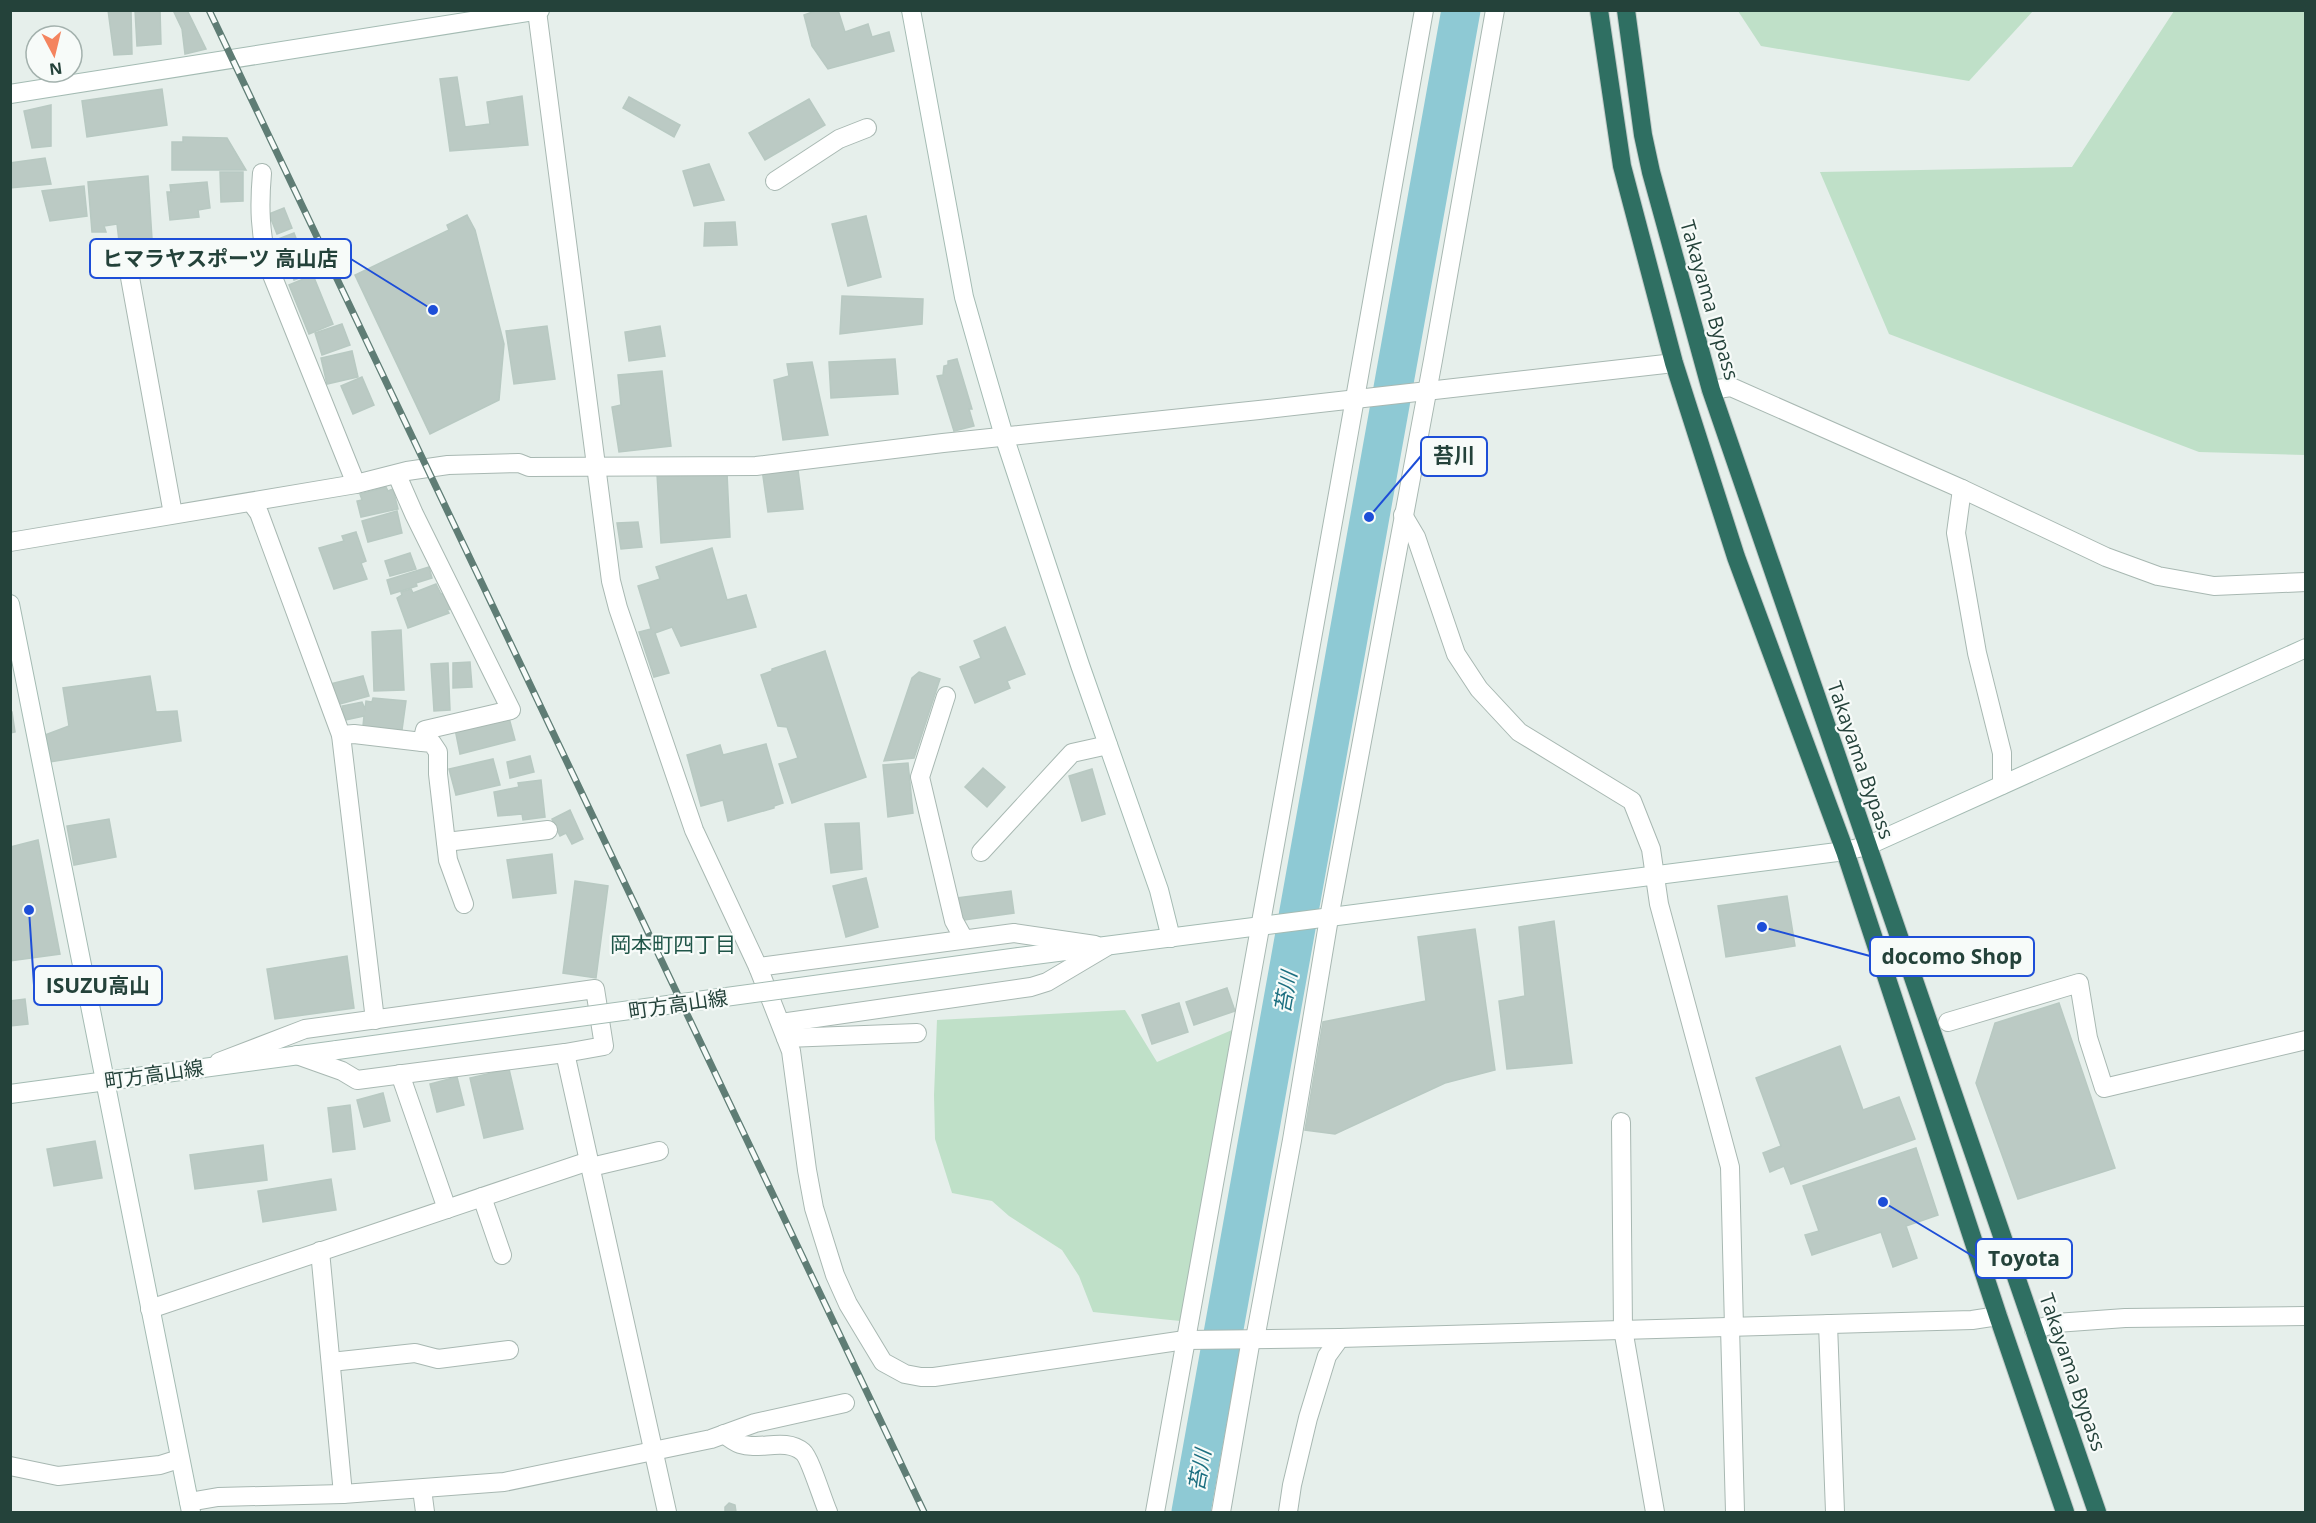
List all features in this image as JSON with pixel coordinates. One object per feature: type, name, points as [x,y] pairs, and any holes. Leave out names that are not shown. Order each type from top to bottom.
[{"type":"highway","points":[[1599,10],[1622,166],[1674,363],[1736,557],[1845,851],[2065,1512]]},
{"type":"highway","name":"Takayama Bypass","points":[[1626,10],[1643,135],[1651,172],[1711,390],[2097,1512]]},
{"type":"street","points":[[911,10],[964,297],[1004,436],[1159,890],[1171,938]]},
{"type":"street","points":[[1155,1512],[1189,1340],[1360,398],[1424,10]]},
{"type":"street","points":[[1221,1512],[1250,1339],[1292,1140],[1327,918],[1495,10]]},
{"type":"street","points":[[10,94],[538,11],[611,581],[618,608],[694,830],[758,967],[783,1031],[795,1073],[807,1170],[823,1241],[848,1304],[883,1362],[905,1374],[934,1377],[1189,1340],[1340,1338],[1972,1320],[1998,1316]]},
{"type":"street","points":[[775,181],[839,139],[867,128]]},
{"type":"street","points":[[262,173],[258,208],[268,265],[356,484]]},
{"type":"street","points":[[125,250],[173,514]]},
{"type":"street","points":[[10,542],[356,484],[407,471],[480,463],[519,463],[529,467],[596,465],[618,468],[756,466],[1004,436],[1674,363]]},
{"type":"street","points":[[1711,390],[1731,387],[1962,489],[2106,557],[2158,576],[2214,586],[2306,582]]},
{"type":"street","points":[[397,475],[511,710],[425,730],[422,742]]},
{"type":"street","points":[[1962,489],[1956,533],[1977,653],[2002,753],[2002,785]]},
{"type":"street","points":[[251,502],[259,513],[341,735],[375,1020]]},
{"type":"street","points":[[1403,515],[1416,537],[1456,654],[1466,671],[1519,732],[1632,801],[1651,849],[1659,904],[1730,1167],[1735,1512]]},
{"type":"street","points":[[10,604],[190,1507],[218,1497],[343,1494],[504,1482],[711,1439],[755,1423],[845,1403]]},
{"type":"street","points":[[1263,926],[1845,851],[1867,846],[2306,648]]},
{"type":"street","points":[[946,696],[920,777],[954,921],[964,939]]},
{"type":"street","points":[[341,735],[354,734],[432,743],[438,752],[438,774],[448,860],[464,904]]},
{"type":"street","points":[[981,852],[1072,753],[1108,745]]},
{"type":"street","points":[[446,842],[548,830]]},
{"type":"street","name":"町方高山線","points":[[10,1094],[1018,957],[1263,926]]},
{"type":"street","points":[[758,967],[1014,933],[1106,947]]},
{"type":"street","points":[[783,1031],[1031,987],[1047,982],[1106,947]]},
{"type":"street","points":[[1948,1022],[2079,983],[2088,1038],[2104,1088],[2306,1040]]},
{"type":"street","points":[[206,1067],[305,1029],[595,989],[604,1046],[357,1080],[342,1071],[297,1055]]},
{"type":"street","points":[[783,1031],[917,1033]]},
{"type":"street","points":[[565,1053],[667,1512]]},
{"type":"street","points":[[400,1074],[447,1209]]},
{"type":"street","points":[[1621,1122],[1623,1329],[1654,1512]]},
{"type":"street","points":[[150,1309],[482,1197],[590,1164],[659,1151]]},
{"type":"street","points":[[482,1197],[502,1255]]},
{"type":"street","points":[[320,1251],[343,1494]]},
{"type":"street","points":[[2034,1330],[2056,1323],[2125,1318],[2306,1316]]},
{"type":"street","points":[[1828,1324],[1835,1512]]},
{"type":"street","points":[[1288,1512],[1308,1418],[1327,1356],[1340,1338]]},
{"type":"street","points":[[331,1362],[415,1353],[438,1359],[509,1350]]},
{"type":"street","points":[[724,1434],[740,1444],[762,1446],[780,1444],[792,1446],[804,1453],[828,1512]]},
{"type":"street","points":[[10,1466],[58,1476],[160,1465],[179,1459]]},
{"type":"street","points":[[422,1489],[425,1512]]},
{"type":"green space","points":[[1738,11],[2033,11],[1969,81],[1761,46]]},
{"type":"green space","points":[[2174,11],[2305,11],[2305,455],[2199,452],[1889,334],[1820,172],[2072,167]]},
{"type":"green space","points":[[1125,1010],[1157,1062],[1232,1030],[1180,1321],[1093,1312],[1079,1276],[1062,1250],[1009,1216],[992,1201],[952,1193],[935,1139],[937,1020]]},
{"type":"building","points":[[108,10],[131,10],[132,54],[114,55]]},
{"type":"building","points":[[135,10],[160,10],[161,44],[137,46]]},
{"type":"building","points":[[173,10],[187,10],[206,49],[185,54],[182,29]]},
{"type":"building","points":[[818,10],[838,10],[845,32],[868,24],[872,37],[889,32],[894,51],[828,69],[812,46],[804,15]]},
{"type":"building","points":[[457,77],[465,127],[490,124],[487,102],[522,96],[528,145],[450,151],[440,79]]},
{"type":"building","points":[[162,89],[167,125],[87,137],[82,101]]},
{"type":"building","points":[[629,97],[680,125],[674,137],[623,108]]},
{"type":"building","points":[[809,99],[825,125],[765,160],[749,133]]},
{"type":"building","points":[[51,105],[51,146],[32,148],[24,111]]},
{"type":"building","points":[[183,137],[227,138],[246,170],[172,170],[172,142],[183,142]]},
{"type":"building","points":[[45,158],[51,184],[10,188],[10,163]]},
{"type":"building","points":[[709,164],[724,200],[694,206],[683,171]]},
{"type":"building","points":[[220,172],[243,172],[243,201],[221,202]]},
{"type":"building","points":[[148,176],[152,239],[119,241],[117,224],[104,226],[106,232],[92,232],[88,182]]},
{"type":"building","points":[[207,182],[210,208],[198,210],[199,217],[170,220],[167,192],[171,192],[170,185]]},
{"type":"building","points":[[84,186],[87,216],[50,221],[42,191]]},
{"type":"building","points":[[284,208],[292,228],[277,234],[269,214]]},
{"type":"building","points":[[467,215],[475,230],[504,344],[499,400],[430,434],[355,275],[449,230],[447,225]]},
{"type":"building","points":[[866,216],[881,277],[848,286],[832,224]]},
{"type":"building","points":[[735,222],[737,245],[704,246],[705,223]]},
{"type":"building","points":[[294,233],[303,256],[282,264],[273,241]]},
{"type":"building","points":[[305,260],[310,274],[294,280],[289,266]]},
{"type":"building","points":[[313,275],[333,324],[309,334],[289,285]]},
{"type":"building","points":[[842,296],[923,299],[922,324],[840,334]]},
{"type":"building","points":[[342,324],[350,345],[322,355],[315,333]]},
{"type":"building","points":[[547,326],[555,379],[514,384],[506,331]]},
{"type":"building","points":[[660,326],[665,356],[629,361],[625,332]]},
{"type":"building","points":[[352,351],[358,377],[327,384],[321,358]]},
{"type":"building","points":[[895,359],[898,394],[831,398],[829,362]]},
{"type":"building","points":[[957,359],[972,409],[969,409],[974,426],[954,431],[937,376],[943,375],[944,366],[948,365],[948,361]]},
{"type":"building","points":[[812,362],[828,435],[783,440],[774,380],[789,376],[787,364]]},
{"type":"building","points":[[662,371],[671,446],[619,452],[612,407],[621,405],[618,375]]},
{"type":"building","points":[[362,377],[374,405],[353,414],[341,386]]},
{"type":"building","points":[[797,462],[803,509],[768,512],[762,469]]},
{"type":"building","points":[[727,473],[730,537],[661,543],[657,474]]},
{"type":"building","points":[[386,487],[388,491],[393,489],[398,509],[361,517],[357,501],[362,500],[360,494]]},
{"type":"building","points":[[397,511],[402,533],[368,542],[362,521]]},
{"type":"building","points":[[638,522],[642,547],[621,549],[617,523]]},
{"type":"building","points":[[356,532],[366,561],[361,563],[367,579],[334,589],[319,548],[344,541],[342,536]]},
{"type":"building","points":[[712,548],[727,600],[746,595],[756,627],[681,646],[672,627],[655,633],[669,673],[654,677],[639,632],[651,629],[638,586],[660,579],[656,567]]},
{"type":"building","points":[[410,553],[416,569],[390,576],[385,561]]},
{"type":"building","points":[[429,567],[432,578],[416,583],[417,586],[391,594],[387,580]]},
{"type":"building","points":[[436,584],[441,594],[444,593],[452,609],[447,610],[449,613],[408,628],[397,598],[402,595],[401,592],[411,589],[413,593]]},
{"type":"building","points":[[1005,627],[1025,674],[1007,681],[1010,688],[975,703],[960,667],[981,658],[974,641]]},
{"type":"building","points":[[401,630],[404,690],[374,691],[372,632]]},
{"type":"building","points":[[825,651],[866,777],[792,803],[779,764],[798,758],[787,727],[778,726],[761,675]]},
{"type":"building","points":[[470,662],[472,687],[453,688],[453,663]]},
{"type":"building","points":[[448,663],[450,710],[434,711],[431,664]]},
{"type":"building","points":[[919,672],[940,679],[914,758],[884,761],[912,678]]},
{"type":"building","points":[[150,676],[156,712],[177,711],[181,741],[50,762],[45,735],[69,726],[63,688]]},
{"type":"building","points":[[363,676],[369,696],[336,705],[330,684]]},
{"type":"building","points":[[373,698],[406,701],[402,730],[363,726],[364,716],[345,720],[342,706],[362,702],[365,709],[366,701],[372,702]]},
{"type":"building","points":[[10,712],[12,712],[15,732],[10,733]]},
{"type":"building","points":[[509,718],[515,740],[460,754],[455,729]]},
{"type":"building","points":[[766,744],[783,803],[774,808],[728,821],[723,800],[701,806],[687,755],[720,745],[723,755]]},
{"type":"building","points":[[530,756],[534,772],[510,778],[507,762]]},
{"type":"building","points":[[493,759],[500,785],[456,795],[449,769]]},
{"type":"building","points":[[908,763],[913,813],[888,817],[883,765]]},
{"type":"building","points":[[983,768],[1005,787],[987,807],[965,787]]},
{"type":"building","points":[[1092,769],[1105,814],[1082,821],[1069,776]]},
{"type":"building","points":[[541,780],[545,817],[523,820],[522,814],[498,816],[494,792],[519,787],[518,783]]},
{"type":"building","points":[[570,810],[583,839],[572,844],[566,833],[560,836],[552,819]]},
{"type":"building","points":[[109,819],[116,857],[74,865],[67,826]]},
{"type":"building","points":[[859,823],[862,869],[831,873],[825,824]]},
{"type":"building","points":[[38,840],[60,954],[10,961],[10,847]]},
{"type":"building","points":[[552,854],[556,893],[513,898],[507,860]]},
{"type":"building","points":[[866,878],[878,927],[846,937],[833,886]]},
{"type":"building","points":[[575,881],[608,886],[596,978],[563,973]]},
{"type":"building","points":[[1011,891],[1014,913],[964,920],[960,916],[957,898]]},
{"type":"building","points":[[1787,896],[1795,946],[1726,957],[1718,906]]},
{"type":"building","points":[[1554,921],[1572,1063],[1507,1069],[1499,1001],[1525,996],[1519,927]]},
{"type":"building","points":[[1475,929],[1495,1070],[1445,1083],[1335,1134],[1305,1130],[1323,1022],[1426,1001],[1418,937]]},
{"type":"building","points":[[347,956],[354,1008],[275,1019],[267,969]]},
{"type":"building","points":[[1227,988],[1235,1011],[1194,1025],[1186,1002]]},
{"type":"building","points":[[25,999],[28,1024],[10,1026],[10,1001]]},
{"type":"building","points":[[1179,1003],[1188,1032],[1152,1044],[1142,1015]]},
{"type":"building","points":[[2059,1003],[2115,1168],[2018,1199],[1976,1083],[1995,1023]]},
{"type":"building","points":[[1840,1046],[1863,1110],[1899,1097],[1915,1139],[1791,1184],[1784,1166],[1770,1172],[1763,1153],[1781,1146],[1756,1078]]},
{"type":"building","points":[[509,1069],[523,1129],[484,1138],[470,1078]]},
{"type":"building","points":[[457,1077],[464,1105],[437,1112],[430,1084]]},
{"type":"building","points":[[383,1093],[390,1121],[364,1127],[357,1100]]},
{"type":"building","points":[[350,1105],[355,1149],[333,1152],[328,1108]]},
{"type":"building","points":[[95,1141],[102,1178],[54,1186],[47,1149]]},
{"type":"building","points":[[263,1145],[267,1180],[195,1189],[190,1155]]},
{"type":"building","points":[[1916,1148],[1938,1215],[1906,1226],[1917,1258],[1893,1267],[1881,1232],[1812,1255],[1805,1235],[1819,1231],[1803,1186]]},
{"type":"building","points":[[331,1179],[336,1210],[263,1222],[258,1191]]},
{"type":"building","points":[[729,1503],[735,1505],[736,1512],[725,1512],[725,1507]]},
{"type":"waterway","name":"苔川","points":[[1191,1512],[1461,10]]},
{"type":"railway","points":[[209,10],[924,1512]]},
{"type":"place","name":"ヒマラヤスポーツ 高山店","points":[[433,310]]},
{"type":"place","name":"苔川","points":[[1369,517]]},
{"type":"place","name":"ISUZU高山","points":[[29,910]]},
{"type":"place","name":"docomo Shop","points":[[1762,927]]},
{"type":"place","name":"Toyota","points":[[1883,1202]]},
{"type":"district","name":"岡本町四丁目","points":[[673,944]]}]
